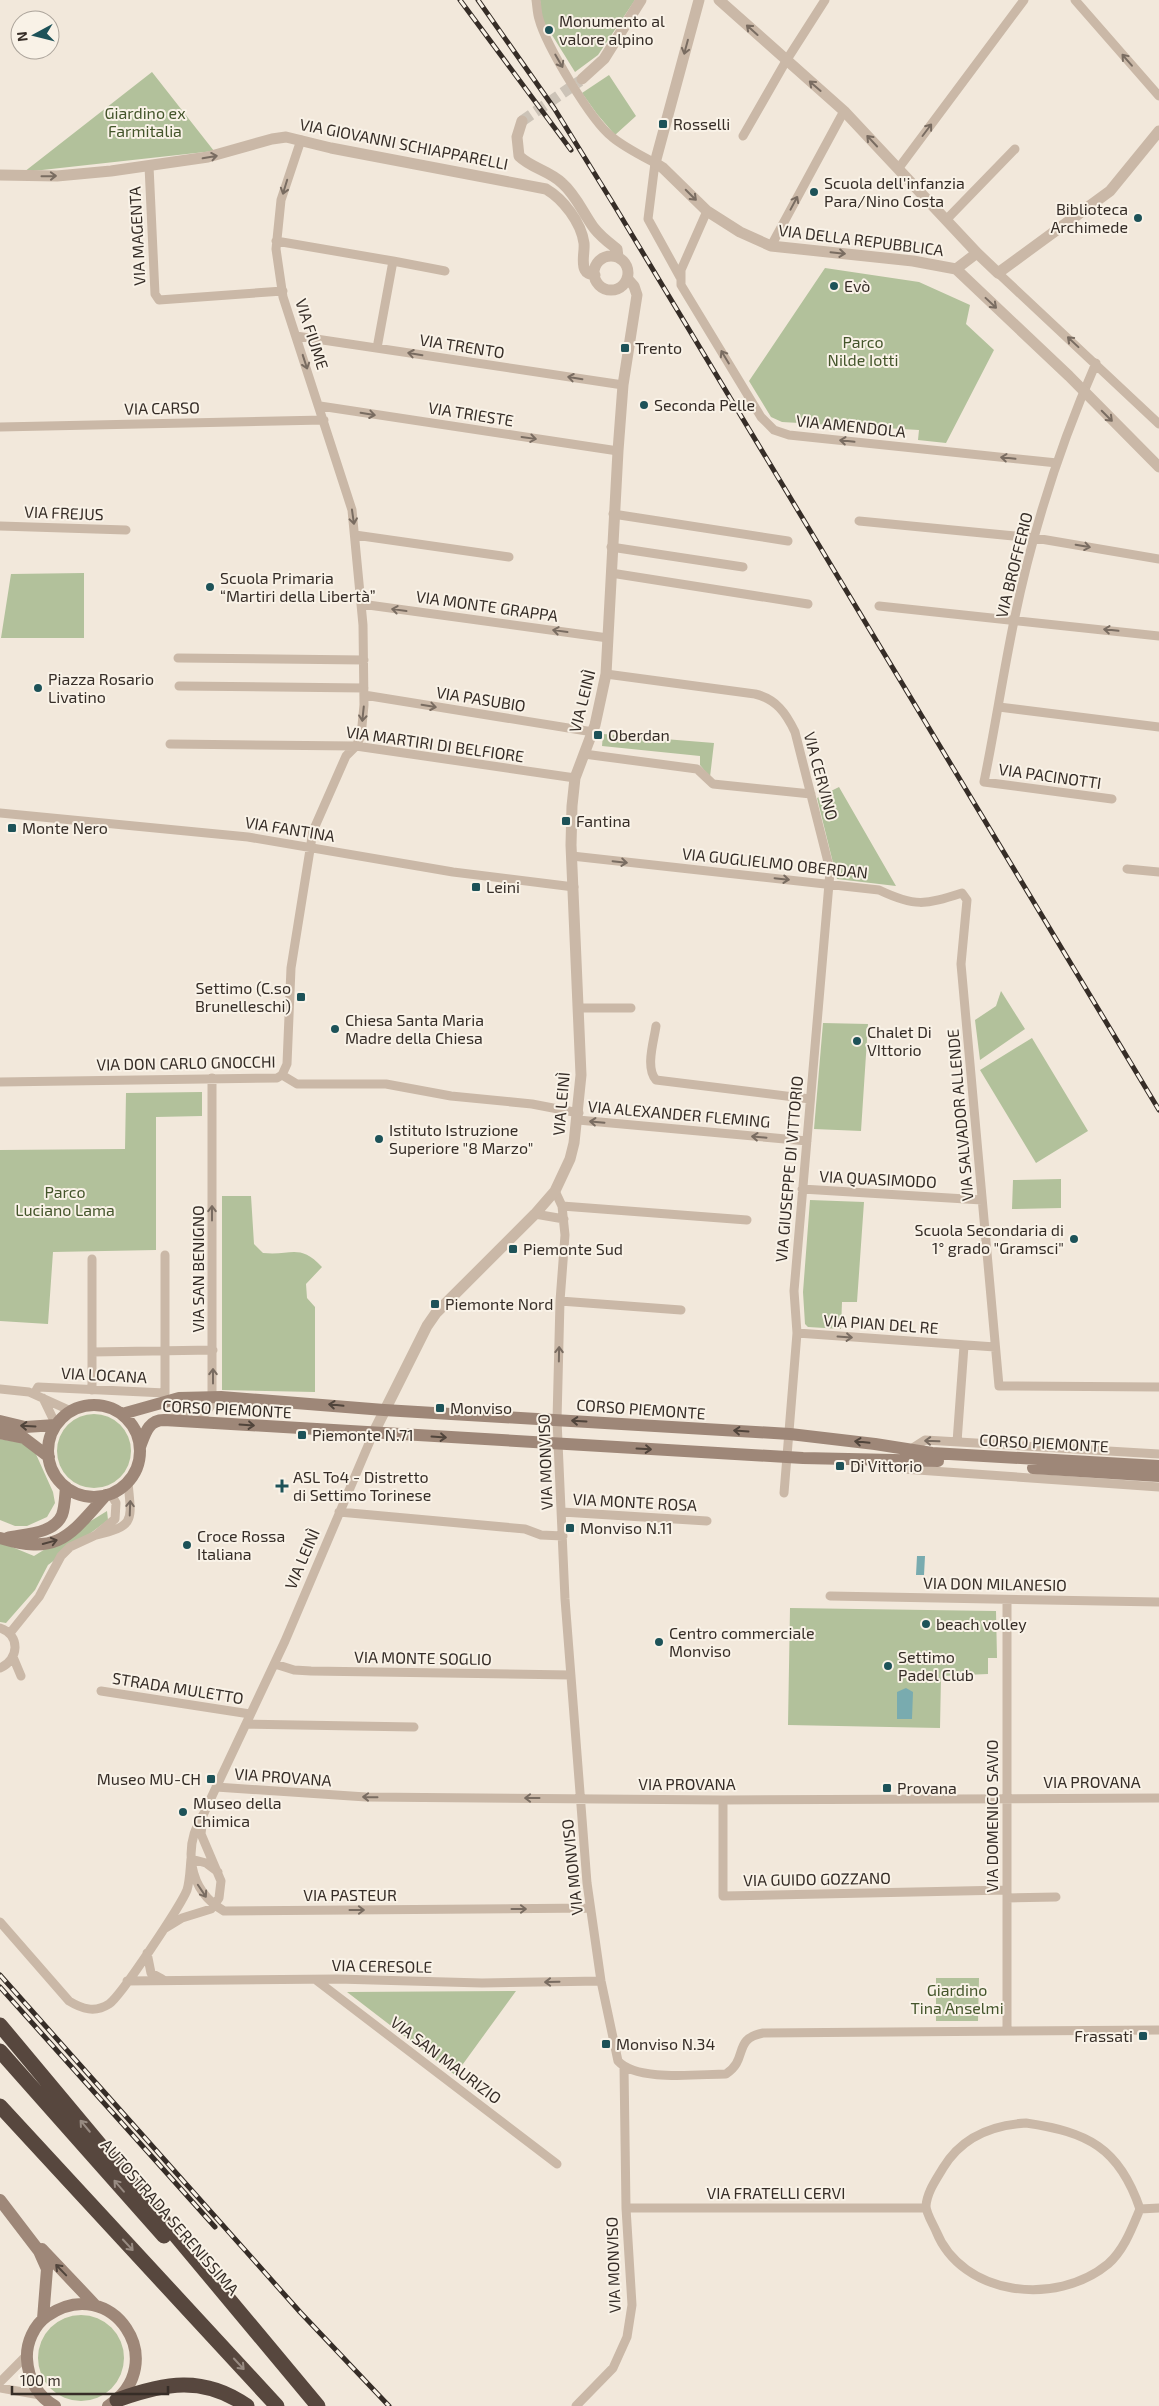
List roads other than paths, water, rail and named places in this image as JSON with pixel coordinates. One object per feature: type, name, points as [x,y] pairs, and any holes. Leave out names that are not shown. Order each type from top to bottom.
[{"type":"highway","points":[[0,2025],[318,2406]]},
{"type":"highway","name":"AUTOSTRADA SERENISSIMA","points":[[0,2051],[314,2406]]},
{"type":"highway","points":[[0,2106],[278,2406]]},
{"type":"highway","points":[[112,2403],[157,2386],[195,2384],[219,2391],[247,2406]]},
{"type":"main road","name":"CORSO PIEMONTE","points":[[122,1414],[179,1398],[213,1397],[384,1410],[790,1434],[932,1453],[1159,1466]]},
{"type":"main road","points":[[1,1538],[29,1545],[55,1542],[79,1527],[108,1494],[128,1482],[137,1466],[140,1447],[137,1434],[122,1414],[110,1408],[97,1405],[84,1406],[71,1411],[56,1425],[49,1446],[52,1468],[66,1487],[85,1496],[108,1494]]},
{"type":"main road","name":"CORSO PIEMONTE","points":[[140,1447],[150,1424],[154,1421],[164,1420],[560,1445],[788,1457],[932,1461],[1159,1476]]},
{"type":"main road","points":[[0,1421],[25,1427],[56,1425]]},
{"type":"main road","points":[[0,1433],[24,1438],[49,1457]]},
{"type":"main road","points":[[1,1538],[36,1532],[54,1525],[61,1518],[66,1487]]},
{"type":"main road","points":[[0,2200],[28,2234],[95,2305]]},
{"type":"main road","points":[[28,2234],[39,2251],[47,2269],[43,2319]]},
{"type":"main road","points":[[49,2402],[33,2383],[28,2370],[26,2356],[34,2330],[43,2319],[58,2308],[76,2304],[95,2305],[111,2312],[124,2323],[132,2338],[136,2355],[134,2372],[128,2388],[112,2403]]},
{"type":"street","name":"VIA DELLA REPUBBLICA","points":[[536,0],[539,18],[547,38],[558,60],[597,122],[612,137],[663,168],[707,211],[740,232],[771,246],[914,261],[956,269],[1070,376],[1159,467]]},
{"type":"street","points":[[582,79],[604,59],[641,0]]},
{"type":"street","points":[[654,163],[699,0]]},
{"type":"street","points":[[719,0],[844,111],[977,253],[1159,424]]},
{"type":"street","points":[[743,136],[786,61],[825,0]]},
{"type":"street","points":[[898,169],[1024,0]]},
{"type":"street","points":[[1075,0],[1159,96]]},
{"type":"street","points":[[771,246],[844,111]]},
{"type":"street","points":[[522,121],[517,137],[519,156],[532,166],[561,181],[607,243],[616,249],[618,257],[628,268],[627,278],[619,288],[612,290],[603,288],[594,275],[602,260],[607,243]]},
{"type":"street","points":[[998,273],[1110,191],[1159,131]]},
{"type":"street","name":"VIA GIOVANNI SCHIAPPARELLI","points":[[0,175],[57,176],[149,166],[226,154],[280,138],[301,140],[331,148],[546,189],[556,195],[574,218],[583,237],[583,268],[587,273],[594,275]]},
{"type":"street","name":"VIA FIUME","points":[[282,1075],[287,1064],[292,968],[313,831],[346,756],[356,746],[361,736],[364,692],[361,604],[352,510],[282,291],[276,249],[281,200],[301,140]]},
{"type":"street","points":[[946,220],[1015,149]]},
{"type":"street","name":"VIA AMENDOLA","points":[[654,163],[648,219],[680,277],[681,285],[761,417],[774,430],[789,435],[1057,463]]},
{"type":"street","name":"VIA MAGENTA","points":[[149,166],[155,294],[159,300],[282,291]]},
{"type":"street","points":[[680,277],[707,211]]},
{"type":"street","points":[[276,241],[445,270]]},
{"type":"street","points":[[956,269],[977,253]]},
{"type":"street","points":[[584,255],[602,260],[618,257]]},
{"type":"street","points":[[377,348],[393,261]]},
{"type":"street","name":"VIA LEINÌ","points":[[204,1813],[275,1664],[373,1434],[419,1341],[436,1313],[535,1214],[555,1191],[570,1159],[578,1116],[581,1075],[580,1008],[572,856],[575,778],[593,732],[606,674],[613,514],[618,451],[634,300],[637,295],[636,290],[627,278]]},
{"type":"street","points":[[619,288],[634,300]]},
{"type":"street","name":"VIA TRENTO","points":[[296,336],[624,385]]},
{"type":"street","name":"VIA BROFFERIO","points":[[984,782],[1014,619],[1035,538],[1057,463],[1096,363]]},
{"type":"street","name":"VIA TRIESTE","points":[[320,406],[618,451]]},
{"type":"street","name":"VIA CARSO","points":[[0,427],[324,420]]},
{"type":"street","points":[[613,514],[788,541]]},
{"type":"street","points":[[859,521],[1035,538],[1159,560]]},
{"type":"street","name":"VIA FREJUS","points":[[0,526],[126,530]]},
{"type":"street","points":[[355,535],[509,558]]},
{"type":"street","points":[[612,547],[743,567]]},
{"type":"street","points":[[610,573],[808,604]]},
{"type":"street","name":"VIA MONTE GRAPPA","points":[[361,604],[608,638]]},
{"type":"street","points":[[879,606],[1159,636]]},
{"type":"street","points":[[178,658],[364,660]]},
{"type":"street","name":"VIA CERVINO","points":[[606,674],[755,694],[773,701],[789,719],[795,732],[828,862],[828,884]]},
{"type":"street","name":"VIA PASUBIO","points":[[179,686],[364,692],[593,732]]},
{"type":"street","points":[[999,707],[1159,727]]},
{"type":"street","name":"VIA MARTIRI DI BELFIORE","points":[[170,744],[356,746],[575,778]]},
{"type":"street","points":[[584,754],[697,769],[713,784],[811,794]]},
{"type":"street","name":"VIA PACINOTTI","points":[[984,782],[1112,799]]},
{"type":"street","name":"VIA FANTINA","points":[[0,814],[248,837],[310,846],[453,872],[574,887]]},
{"type":"street","name":"VIA GUGLIELMO OBERDAN","points":[[572,856],[879,890],[897,899],[917,904],[962,893],[967,900]]},
{"type":"street","points":[[1127,868],[1159,872]]},
{"type":"street","name":"VIA GIUSEPPE DI VITTORIO","points":[[784,1493],[797,1333],[794,1291],[828,884]]},
{"type":"street","name":"VIA SALVADOR ALLENDE","points":[[967,900],[961,964],[999,1386],[1159,1388]]},
{"type":"street","points":[[580,1008],[631,1008]]},
{"type":"street","points":[[656,1026],[651,1067],[652,1076],[656,1080],[810,1098]]},
{"type":"street","name":"VIA DON CARLO GNOCCHI","points":[[0,1082],[277,1078],[282,1075],[297,1084],[386,1084],[451,1096],[532,1104],[578,1116]]},
{"type":"street","name":"VIA SAN BENIGNO","points":[[212,1078],[213,1397]]},
{"type":"street","name":"VIA ALEXANDER FLEMING","points":[[578,1116],[807,1141]]},
{"type":"street","name":"VIA QUASIMODO","points":[[802,1189],[982,1200]]},
{"type":"street","name":"VIA MONVISO","points":[[555,1191],[562,1206],[565,1235],[560,1301],[557,1420],[560,1445],[571,1675],[590,1908],[601,1981],[617,2057],[624,2067],[622,2072],[626,2208],[632,2305],[627,2337],[613,2368],[576,2406]]},
{"type":"street","points":[[562,1206],[747,1220]]},
{"type":"street","points":[[535,1214],[564,1219]]},
{"type":"street","name":"VIA LOCANA","points":[[38,1396],[38,1386],[165,1393],[165,1255]]},
{"type":"street","points":[[92,1260],[92,1390]]},
{"type":"street","points":[[560,1301],[681,1310]]},
{"type":"street","name":"VIA PIAN DEL RE","points":[[797,1333],[995,1347]]},
{"type":"street","points":[[957,1442],[964,1346]]},
{"type":"street","name":"VIA LOCANA","points":[[92,1352],[213,1350]]},
{"type":"street","points":[[0,1389],[38,1396],[71,1411]]},
{"type":"street","points":[[38,1396],[56,1425]]},
{"type":"street","points":[[164,1420],[174,1414],[205,1414],[209,1410],[213,1397]]},
{"type":"street","points":[[910,1450],[925,1440],[1159,1454]]},
{"type":"street","name":"CORSO PIEMONTE","points":[[867,1460],[903,1469],[1159,1487]]},
{"type":"street","points":[[10,1633],[39,1597],[61,1556],[70,1547],[96,1535],[122,1528],[128,1522],[131,1512],[128,1482]]},
{"type":"street","points":[[96,1535],[115,1519],[116,1503],[108,1494]]},
{"type":"street","points":[[339,1512],[525,1529],[541,1535],[563,1536]]},
{"type":"street","name":"VIA MONTE ROSA","points":[[562,1512],[707,1521]]},
{"type":"street","name":"VIA DON MILANESIO","points":[[830,1596],[1159,1602]]},
{"type":"street","name":"VIA DOMENICO SAVIO","points":[[1007,1600],[1008,2032]]},
{"type":"street","points":[[0,1628],[10,1633],[15,1645],[13,1657],[21,1676],[3,1666],[13,1657]]},
{"type":"street","name":"VIA MONTE SOGLIO","points":[[275,1664],[294,1670],[311,1671],[571,1675]]},
{"type":"street","name":"STRADA MULETTO","points":[[100,1691],[250,1714]]},
{"type":"street","points":[[246,1724],[414,1727]]},
{"type":"street","name":"VIA PROVANA","points":[[216,1787],[366,1797],[723,1800],[1007,1797],[1159,1798]]},
{"type":"street","name":"VIA GUIDO GOZZANO","points":[[723,1800],[723,1896],[1007,1894]]},
{"type":"street","points":[[0,1922],[69,2001],[91,2010],[109,2004],[162,1931],[186,1890],[194,1833],[204,1813]]},
{"type":"street","points":[[162,1931],[173,1922],[210,1909],[215,1905],[221,1890],[218,1872],[201,1834],[204,1813]]},
{"type":"street","points":[[190,1859],[206,1863],[218,1872]]},
{"type":"street","points":[[190,1859],[192,1874],[196,1882],[207,1898],[215,1905]]},
{"type":"street","points":[[1007,1894],[1056,1898]]},
{"type":"street","name":"VIA PASTEUR","points":[[215,1905],[224,1911],[590,1908]]},
{"type":"street","points":[[147,1953],[151,1973],[162,1980]]},
{"type":"street","name":"VIA CERESOLE","points":[[127,1981],[316,1980],[482,1983],[601,1981]]},
{"type":"street","name":"VIA SAN MAURIZIO","points":[[316,1980],[557,2164]]},
{"type":"street","points":[[624,2067],[661,2074],[726,2074],[735,2068],[740,2061],[741,2048],[745,2041],[752,2035],[763,2033],[1159,2030]]},
{"type":"street","points":[[1026,2123],[1067,2130],[1090,2140],[1112,2156],[1133,2186],[1140,2209],[1126,2242],[1108,2264],[1066,2286],[1019,2290],[971,2274],[956,2263],[939,2240],[926,2208],[932,2187],[947,2161],[964,2142],[1003,2124],[1026,2123]]},
{"type":"street","name":"VIA FRATELLI CERVI","points":[[626,2208],[926,2208]]},
{"type":"street","points":[[1140,2209],[1159,2208]]},
{"type":"street","points":[[0,2382],[26,2356]]},
{"type":"street","points":[[0,2388],[49,2402]]},
{"type":"water","points":[[917,1556],[925,1556],[924,1575],[916,1575]]},
{"type":"water","points":[[906,1688],[913,1692],[912,1719],[897,1719],[897,1692]]},
{"type":"tunnel","points":[[522,121],[580,81]]},
{"type":"railway","points":[[460,0],[571,150]]},
{"type":"railway","points":[[478,0],[554,108],[614,205],[1159,1110]]},
{"type":"railway","points":[[0,1975],[300,2312],[389,2406]]},
{"type":"railway","points":[[0,1987],[215,2227]]},
{"type":"place","name":"Monumento al valore alpino","points":[[549,30]]},
{"type":"place","name":"Rosselli","points":[[663,124]]},
{"type":"place","name":"Scuola dell'infanzia Para/Nino Costa","points":[[814,192]]},
{"type":"place","name":"Biblioteca Archimede","points":[[1138,218]]},
{"type":"place","name":"Evò","points":[[834,286]]},
{"type":"place","name":"Trento","points":[[625,348]]},
{"type":"place","name":"Seconda Pelle","points":[[644,405]]},
{"type":"place","name":"Scuola Primaria “Martiri della Libertà”","points":[[210,587]]},
{"type":"place","name":"Piazza Rosario Livatino","points":[[38,688]]},
{"type":"place","name":"Oberdan","points":[[598,735]]},
{"type":"place","name":"Fantina","points":[[566,821]]},
{"type":"place","name":"Monte Nero","points":[[12,828]]},
{"type":"place","name":"Leini","points":[[476,887]]},
{"type":"place","name":"Settimo (C.so Brunelleschi)","points":[[301,997]]},
{"type":"place","name":"Chiesa Santa Maria Madre della Chiesa","points":[[335,1029]]},
{"type":"place","name":"Chalet Di VIttorio","points":[[857,1041]]},
{"type":"place","name":"Istituto Istruzione Superiore \"8 Marzo\"","points":[[379,1139]]},
{"type":"place","name":"Scuola Secondaria di 1° grado \"Gramsci\"","points":[[1074,1239]]},
{"type":"place","name":"Piemonte Sud","points":[[513,1249]]},
{"type":"place","name":"Piemonte Nord","points":[[435,1304]]},
{"type":"place","name":"Monviso","points":[[440,1408]]},
{"type":"place","name":"Piemonte N.71","points":[[302,1435]]},
{"type":"place","name":"Di Vittorio","points":[[840,1466]]},
{"type":"place","name":"ASL To4 - Distretto di Settimo Torinese","points":[[282,1486]]},
{"type":"place","name":"Monviso N.11","points":[[570,1528]]},
{"type":"place","name":"Croce Rossa Italiana","points":[[187,1545]]},
{"type":"place","name":"beach volley","points":[[926,1624]]},
{"type":"place","name":"Centro commerciale Monviso","points":[[659,1642]]},
{"type":"place","name":"Settimo Padel Club","points":[[888,1666]]},
{"type":"place","name":"Museo MU-CH","points":[[211,1779]]},
{"type":"place","name":"Provana","points":[[887,1788]]},
{"type":"place","name":"Museo della Chimica","points":[[183,1812]]},
{"type":"place","name":"Frassati","points":[[1143,2036]]},
{"type":"place","name":"Monviso N.34","points":[[606,2044]]},
{"type":"park label","name":"Giardino ex Farmitalia","points":[[145,122]]},
{"type":"park label","name":"Parco Nilde Iotti","points":[[863,351]]},
{"type":"park label","name":"Parco Luciano Lama","points":[[65,1201]]},
{"type":"park label","name":"Giardino Tina Anselmi","points":[[957,1999]]}]
